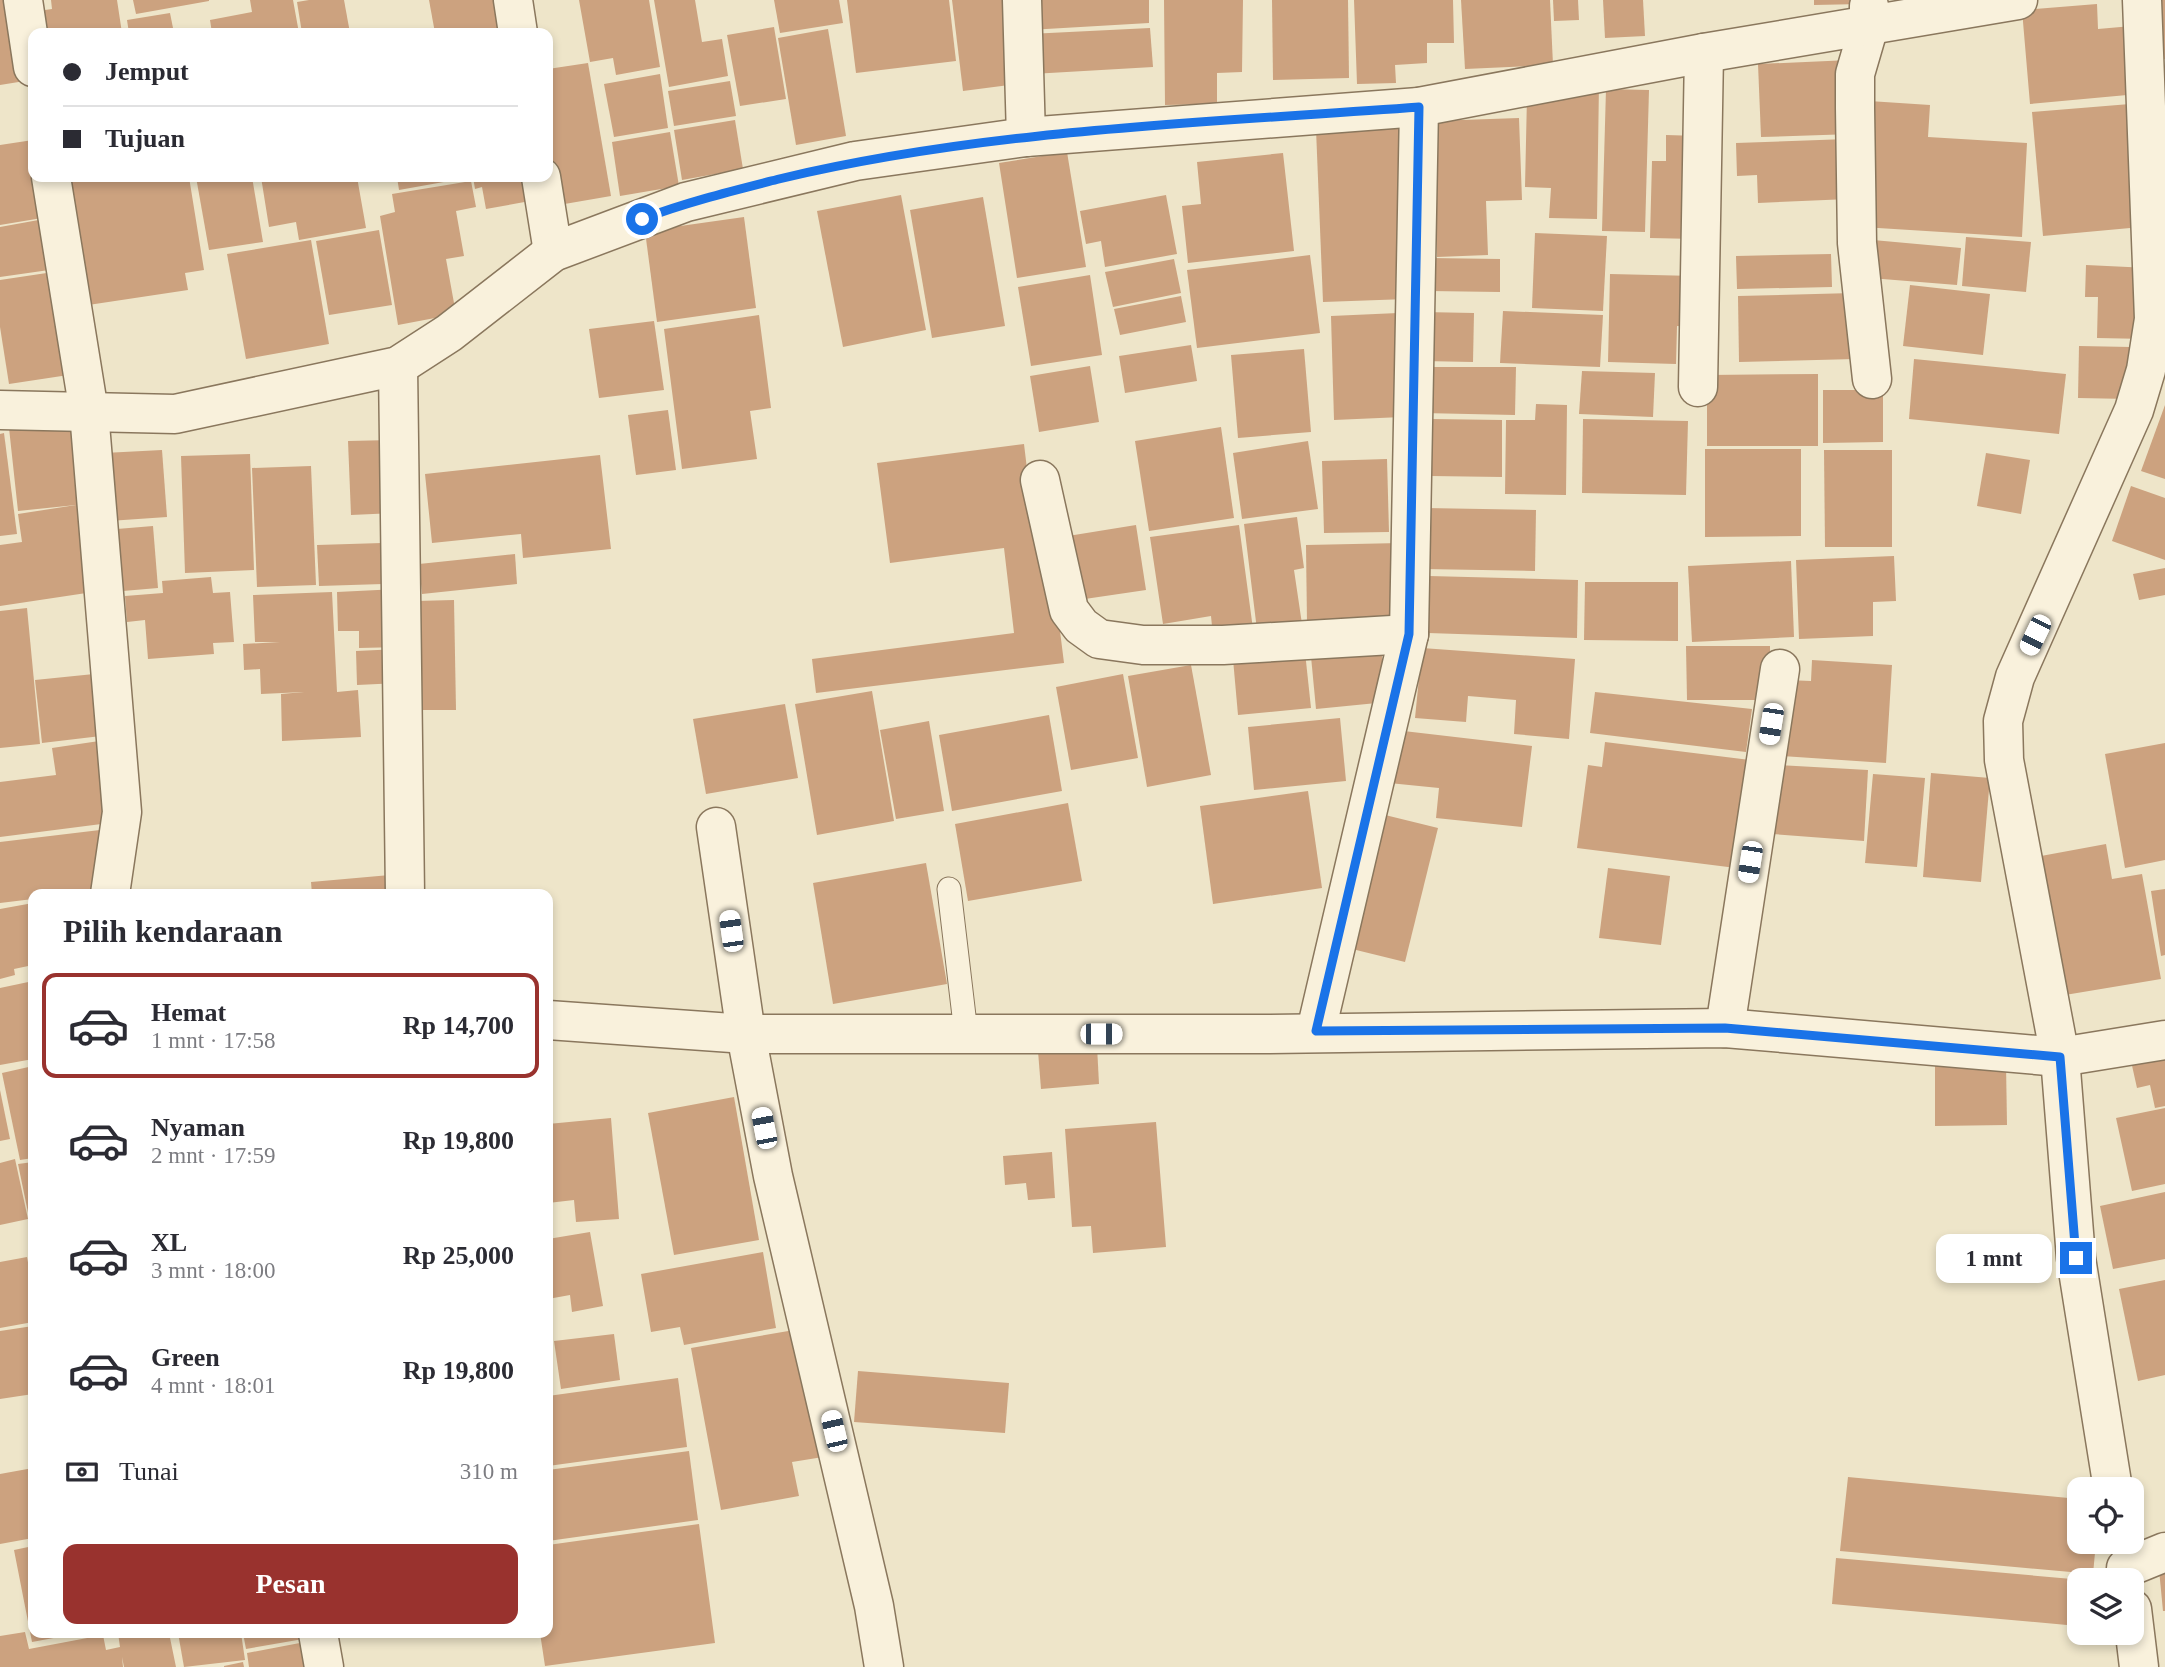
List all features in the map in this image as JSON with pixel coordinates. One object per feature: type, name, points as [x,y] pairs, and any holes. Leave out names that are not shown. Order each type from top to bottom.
[{"type":"street","points":[[23,0],[28,33]]},
{"type":"street","points":[[513,0],[517,28]]},
{"type":"street","points":[[1022,0],[1026,137]]},
{"type":"street","points":[[0,410],[175,414],[398,366],[449,333],[552,252],[686,202],[855,161],[1026,137],[1419,107],[1704,53],[1869,13],[2018,0]]},
{"type":"street","points":[[2111,1477],[2076,1258],[2060,1057],[2004,760],[2003,721],[2015,677],[2134,410],[2146,370],[2154,319],[2141,0]]},
{"type":"street","points":[[1869,13],[1855,74],[1854,108],[1857,243],[1872,379]]},
{"type":"street","points":[[1698,387],[1704,53]]},
{"type":"street","points":[[1316,1031],[1409,634],[1419,107]]},
{"type":"street","points":[[52,182],[89,412],[122,812],[111,889]]},
{"type":"street","points":[[542,182],[552,252]]},
{"type":"street","points":[[398,366],[405,889]]},
{"type":"street","points":[[1040,480],[1069,610],[1081,626],[1099,639],[1143,645],[1223,645],[1409,634]]},
{"type":"street","points":[[1725,1028],[1780,669]]},
{"type":"street","points":[[716,827],[746,1034],[773,1176],[874,1606],[884,1667]]},
{"type":"street","points":[[553,1020],[746,1034],[1725,1028],[2060,1057],[2165,1040]]},
{"type":"street","points":[[2125,1563],[2165,1552]]},
{"type":"street","points":[[319,1638],[324,1667]]},
{"type":"street","points":[[2136,1645],[2139,1667]]},
{"type":"lane","points":[[949,889],[965,1034]]},
{"type":"building","points":[[0,0],[17,0],[28,63],[28,80],[0,85]]},
{"type":"building","points":[[51,0],[117,0],[121,28],[33,28],[31,12],[52,9]]},
{"type":"building","points":[[133,0],[209,0],[209,1],[136,14]]},
{"type":"building","points":[[250,0],[293,0],[298,28],[211,28],[210,20],[252,12]]},
{"type":"building","points":[[344,0],[349,28],[301,28],[297,2]]},
{"type":"building","points":[[429,0],[506,0],[510,28],[434,28]]},
{"type":"building","points":[[579,0],[649,0],[660,67],[616,75],[613,58],[590,62]]},
{"type":"building","points":[[654,0],[695,0],[702,42],[722,39],[728,76],[669,87]]},
{"type":"building","points":[[774,0],[839,0],[843,23],[780,33]]},
{"type":"building","points":[[847,0],[949,0],[956,61],[856,73]]},
{"type":"building","points":[[952,0],[1007,0],[1017,84],[963,91]]},
{"type":"building","points":[[1028,0],[1149,0],[1149,23],[1029,30]]},
{"type":"building","points":[[1164,0],[1243,0],[1242,72],[1217,73],[1217,104],[1165,105]]},
{"type":"building","points":[[1272,0],[1348,0],[1349,78],[1273,80]]},
{"type":"building","points":[[1354,0],[1453,0],[1454,43],[1427,43],[1427,63],[1395,65],[1396,83],[1357,84]]},
{"type":"building","points":[[1461,0],[1550,0],[1553,65],[1465,69]]},
{"type":"building","points":[[1553,0],[1578,0],[1579,20],[1554,21]]},
{"type":"building","points":[[1603,0],[1643,0],[1645,36],[1605,38]]},
{"type":"building","points":[[1814,0],[1862,0],[1862,4],[1814,5]]},
{"type":"building","points":[[2155,0],[2165,0],[2165,59],[2163,59]]},
{"type":"building","points":[[2097,4],[2098,29],[2132,26],[2138,94],[2030,104],[2022,10]]},
{"type":"building","points":[[170,13],[173,28],[128,28],[127,20]]},
{"type":"building","points":[[774,27],[786,99],[740,106],[727,35]]},
{"type":"building","points":[[1150,28],[1153,67],[1032,74],[1029,34]]},
{"type":"building","points":[[828,29],[846,136],[796,145],[778,38]]},
{"type":"building","points":[[1850,60],[1853,134],[1761,137],[1758,64]]},
{"type":"building","points":[[588,63],[611,196],[553,206],[549,182],[553,182],[553,68]]},
{"type":"building","points":[[660,74],[668,128],[614,137],[604,84]]},
{"type":"building","points":[[730,81],[736,116],[674,126],[668,91]]},
{"type":"building","points":[[1599,83],[1597,219],[1549,218],[1551,188],[1525,187],[1527,96]]},
{"type":"building","points":[[1606,89],[1649,90],[1645,232],[1602,231]]},
{"type":"building","points":[[1869,101],[1930,105],[1928,137],[2027,143],[2022,237],[1862,227]]},
{"type":"building","points":[[2130,104],[2141,227],[2043,236],[2032,112]]},
{"type":"building","points":[[1519,118],[1522,200],[1486,201],[1488,255],[1437,257],[1433,121]]},
{"type":"building","points":[[735,120],[743,169],[682,180],[674,130]]},
{"type":"building","points":[[1400,124],[1407,299],[1323,302],[1316,129]]},
{"type":"building","points":[[670,132],[679,186],[620,196],[612,142]]},
{"type":"building","points":[[1666,135],[1699,136],[1696,239],[1650,238],[1652,161],[1666,161]]},
{"type":"building","points":[[1847,139],[1849,199],[1758,203],[1757,175],[1737,176],[1736,143]]},
{"type":"building","points":[[28,141],[28,182],[36,182],[54,216],[0,225],[0,145]]},
{"type":"building","points":[[1067,152],[1086,267],[1017,278],[999,163]]},
{"type":"building","points":[[1283,153],[1294,251],[1188,263],[1182,206],[1201,204],[1197,162]]},
{"type":"building","points":[[57,182],[190,182],[204,270],[185,273],[188,290],[75,307]]},
{"type":"building","points":[[197,182],[253,182],[263,242],[209,250]]},
{"type":"building","points":[[262,182],[358,182],[366,228],[299,240],[296,222],[269,227]]},
{"type":"building","points":[[398,182],[444,182],[399,190]]},
{"type":"building","points":[[471,182],[476,207],[456,211],[464,256],[446,259],[456,314],[398,325],[380,216],[395,212],[392,194]]},
{"type":"building","points":[[474,182],[536,182],[530,201],[486,209],[482,187],[475,189]]},
{"type":"building","points":[[901,195],[926,330],[843,347],[817,211]]},
{"type":"building","points":[[1166,195],[1177,254],[1105,267],[1101,241],[1086,244],[1080,211]]},
{"type":"building","points":[[983,197],[1005,326],[932,338],[910,210]]},
{"type":"building","points":[[55,217],[63,268],[0,277],[0,227]]},
{"type":"building","points":[[744,217],[756,308],[657,322],[645,231]]},
{"type":"building","points":[[379,230],[392,305],[329,315],[316,241]]},
{"type":"building","points":[[1535,233],[1607,236],[1603,311],[1532,308]]},
{"type":"building","points":[[1966,237],[2031,242],[2026,292],[1962,286]]},
{"type":"building","points":[[311,240],[329,344],[246,359],[227,254]]},
{"type":"building","points":[[1873,240],[1961,248],[1957,285],[1870,278]]},
{"type":"building","points":[[1831,254],[1832,287],[1737,289],[1736,256]]},
{"type":"building","points":[[1310,255],[1320,333],[1197,348],[1187,270]]},
{"type":"building","points":[[1430,258],[1500,259],[1500,292],[1429,291]]},
{"type":"building","points":[[1174,259],[1181,293],[1113,307],[1105,272]]},
{"type":"building","points":[[2086,265],[2149,268],[2147,339],[2097,338],[2098,297],[2085,297]]},
{"type":"building","points":[[60,271],[75,374],[9,384],[0,327],[0,280]]},
{"type":"building","points":[[1610,274],[1695,276],[1693,327],[1677,326],[1676,364],[1608,362]]},
{"type":"building","points":[[1090,275],[1102,355],[1031,366],[1018,287]]},
{"type":"building","points":[[1910,285],[1990,294],[1983,355],[1903,346]]},
{"type":"building","points":[[1853,293],[1855,359],[1739,362],[1738,296]]},
{"type":"building","points":[[1181,296],[1186,322],[1120,335],[1114,309]]},
{"type":"building","points":[[1503,311],[1603,315],[1600,367],[1500,363]]},
{"type":"building","points":[[1423,312],[1474,313],[1473,362],[1423,361]]},
{"type":"building","points":[[1398,313],[1402,417],[1334,420],[1331,316]]},
{"type":"building","points":[[759,315],[771,408],[750,411],[757,459],[682,469],[664,329]]},
{"type":"building","points":[[654,321],[664,390],[599,398],[589,329]]},
{"type":"building","points":[[1191,345],[1197,381],[1125,393],[1119,356]]},
{"type":"building","points":[[2079,346],[2131,347],[2129,399],[2078,398]]},
{"type":"building","points":[[1304,349],[1311,432],[1238,438],[1231,355]]},
{"type":"building","points":[[1914,359],[2066,374],[2059,434],[1909,419]]},
{"type":"building","points":[[1090,366],[1099,422],[1039,432],[1030,376]]},
{"type":"building","points":[[1422,367],[1516,367],[1515,415],[1422,413]]},
{"type":"building","points":[[1582,371],[1655,373],[1653,417],[1579,414]]},
{"type":"building","points":[[1818,374],[1818,446],[1707,446],[1707,375]]},
{"type":"building","points":[[1823,390],[1883,390],[1883,442],[1823,443]]},
{"type":"building","points":[[1536,404],[1567,405],[1566,495],[1505,494],[1506,420],[1535,420]]},
{"type":"building","points":[[2165,405],[2165,479],[2141,471]]},
{"type":"building","points":[[668,410],[676,470],[636,475],[628,415]]},
{"type":"building","points":[[1432,419],[1502,420],[1502,477],[1431,476]]},
{"type":"building","points":[[1583,419],[1688,421],[1686,495],[1582,493]]},
{"type":"building","points":[[78,420],[93,592],[0,606],[0,545],[22,542],[18,514],[76,505],[18,511],[9,428]]},
{"type":"building","points":[[1221,427],[1234,518],[1149,531],[1135,441]]},
{"type":"building","points":[[4,433],[17,534],[0,536],[0,434]]},
{"type":"building","points":[[392,440],[395,513],[351,515],[348,441]]},
{"type":"building","points":[[1308,441],[1318,509],[1242,519],[1233,453]]},
{"type":"building","points":[[1024,444],[1036,544],[1049,543],[1064,663],[816,693],[812,659],[1014,633],[1004,548],[890,563],[877,463]]},
{"type":"building","points":[[1705,449],[1801,449],[1801,536],[1705,537]]},
{"type":"building","points":[[162,450],[167,517],[109,521],[104,453]]},
{"type":"building","points":[[1824,450],[1892,450],[1892,547],[1825,547]]},
{"type":"building","points":[[1986,453],[2030,460],[2021,514],[1977,506]]},
{"type":"building","points":[[250,454],[254,570],[185,573],[181,456]]},
{"type":"building","points":[[600,455],[611,549],[523,558],[521,534],[432,543],[425,474]]},
{"type":"building","points":[[1387,459],[1389,532],[1324,533],[1322,461]]},
{"type":"building","points":[[311,466],[316,585],[257,587],[252,468]]},
{"type":"building","points":[[2131,486],[2165,498],[2165,560],[2112,541]]},
{"type":"building","points":[[1425,508],[1536,510],[1535,571],[1423,569]]},
{"type":"building","points":[[1297,517],[1304,568],[1294,570],[1302,624],[1257,630],[1244,524]]},
{"type":"building","points":[[1136,525],[1146,590],[1078,600],[1068,536]]},
{"type":"building","points":[[1239,525],[1253,629],[1213,636],[1211,616],[1163,624],[1150,537]]},
{"type":"building","points":[[153,526],[158,588],[111,592],[105,530]]},
{"type":"building","points":[[382,543],[383,584],[319,586],[317,545]]},
{"type":"building","points":[[1401,543],[1403,622],[1307,624],[1306,545]]},
{"type":"building","points":[[515,554],[517,584],[422,594],[419,564]]},
{"type":"building","points":[[1894,556],[1896,601],[1873,602],[1873,636],[1799,639],[1796,560]]},
{"type":"building","points":[[1791,561],[1794,637],[1692,642],[1688,566]]},
{"type":"building","points":[[2165,568],[2165,595],[2139,600],[2133,574]]},
{"type":"building","points":[[1429,576],[1578,580],[1577,638],[1428,633]]},
{"type":"building","points":[[211,577],[213,593],[230,592],[234,642],[213,643],[214,654],[148,659],[145,620],[127,622],[125,596],[163,593],[162,581]]},
{"type":"building","points":[[1585,582],[1678,582],[1678,641],[1584,640]]},
{"type":"building","points":[[398,589],[401,647],[359,648],[359,631],[338,631],[337,592]]},
{"type":"building","points":[[332,592],[337,692],[358,690],[361,737],[282,741],[281,694],[304,692],[261,694],[260,669],[244,670],[243,644],[280,642],[255,642],[253,595]]},
{"type":"building","points":[[454,600],[456,710],[418,710],[416,601]]},
{"type":"building","points":[[27,608],[40,744],[0,748],[0,611]]},
{"type":"building","points":[[1380,639],[1387,702],[1316,709],[1310,646]]},
{"type":"building","points":[[1686,646],[1770,646],[1770,700],[1687,700]]},
{"type":"building","points":[[1422,648],[1575,659],[1569,739],[1514,734],[1516,700],[1468,696],[1466,722],[1415,718]]},
{"type":"building","points":[[399,649],[399,683],[357,685],[356,651]]},
{"type":"building","points":[[1305,652],[1311,708],[1238,715],[1233,659]]},
{"type":"building","points":[[1812,660],[1892,665],[1886,763],[1782,756],[1787,680],[1811,681]]},
{"type":"building","points":[[1191,665],[1211,775],[1147,787],[1128,676]]},
{"type":"building","points":[[94,674],[101,736],[42,743],[35,680]]},
{"type":"building","points":[[1123,674],[1138,758],[1071,770],[1056,687]]},
{"type":"building","points":[[872,691],[894,821],[817,835],[795,704]]},
{"type":"building","points":[[1595,692],[1752,709],[1746,752],[1590,733]]},
{"type":"building","points":[[785,704],[798,778],[706,794],[693,719]]},
{"type":"building","points":[[1049,715],[1062,791],[952,811],[939,735]]},
{"type":"building","points":[[1340,718],[1346,781],[1254,790],[1248,727]]},
{"type":"building","points":[[929,721],[944,811],[896,819],[880,730]]},
{"type":"building","points":[[1395,730],[1532,746],[1522,827],[1436,818],[1439,788],[1389,783]]},
{"type":"building","points":[[106,740],[117,822],[0,837],[0,782],[56,775],[52,748]]},
{"type":"building","points":[[1605,742],[1758,761],[1744,869],[1577,848],[1588,765],[1602,767]]},
{"type":"building","points":[[2165,743],[2165,860],[2125,868],[2105,754]]},
{"type":"building","points":[[1777,765],[1868,770],[1864,841],[1772,834]]},
{"type":"building","points":[[1931,773],[1990,778],[1981,882],[1923,877]]},
{"type":"building","points":[[1873,774],[1925,778],[1917,867],[1865,863]]},
{"type":"building","points":[[1308,791],[1322,888],[1213,904],[1200,806]]},
{"type":"building","points":[[1068,803],[1082,881],[968,901],[955,824]]},
{"type":"building","points":[[1377,813],[1438,828],[1405,962],[1344,947]]},
{"type":"building","points":[[100,830],[107,889],[28,889],[28,900],[0,903],[0,842]]},
{"type":"building","points":[[2106,844],[2112,879],[2142,874],[2161,979],[2065,995],[2041,856]]},
{"type":"building","points":[[926,863],[947,984],[833,1004],[813,883]]},
{"type":"building","points":[[1608,868],[1670,876],[1661,945],[1599,938]]},
{"type":"building","points":[[390,875],[391,889],[312,889],[311,882]]},
{"type":"building","points":[[2165,889],[2165,955],[2161,956],[2151,891]]},
{"type":"building","points":[[28,904],[28,966],[14,969],[15,975],[0,979],[0,909]]},
{"type":"building","points":[[28,982],[28,1060],[0,1065],[0,988]]},
{"type":"building","points":[[2165,1044],[2165,1106],[2155,1108],[2150,1085],[2137,1088],[2129,1052]]},
{"type":"building","points":[[1097,1046],[1099,1084],[1041,1089],[1038,1051]]},
{"type":"building","points":[[2006,1063],[2007,1125],[1935,1126],[1935,1064]]},
{"type":"building","points":[[28,1067],[28,1159],[20,1160],[2,1073]]},
{"type":"building","points":[[0,1090],[10,1139],[0,1141]]},
{"type":"building","points":[[734,1097],[759,1240],[674,1255],[648,1113]]},
{"type":"building","points":[[2165,1108],[2165,1184],[2132,1191],[2116,1118]]},
{"type":"building","points":[[611,1118],[619,1219],[576,1222],[574,1200],[553,1202],[553,1124]]},
{"type":"building","points":[[1156,1122],[1166,1247],[1093,1253],[1091,1226],[1072,1227],[1065,1129]]},
{"type":"building","points":[[1052,1152],[1055,1198],[1028,1200],[1026,1183],[1005,1185],[1003,1156]]},
{"type":"building","points":[[15,1159],[28,1219],[0,1225],[0,1163]]},
{"type":"building","points":[[28,1163],[28,1212],[18,1164]]},
{"type":"building","points":[[2165,1192],[2165,1259],[2113,1269],[2100,1206]]},
{"type":"building","points":[[590,1232],[603,1306],[572,1312],[570,1295],[553,1298],[553,1238]]},
{"type":"building","points":[[763,1252],[776,1328],[684,1345],[680,1327],[651,1332],[641,1274]]},
{"type":"building","points":[[27,1257],[28,1323],[0,1328],[0,1262]]},
{"type":"building","points":[[2165,1280],[2165,1375],[2138,1381],[2119,1289]]},
{"type":"building","points":[[28,1327],[28,1395],[0,1399],[0,1331]]},
{"type":"building","points":[[800,1329],[823,1457],[792,1462],[799,1496],[721,1510],[691,1348]]},
{"type":"building","points":[[614,1334],[620,1380],[561,1389],[554,1341]]},
{"type":"building","points":[[858,1371],[1009,1383],[1005,1433],[854,1422]]},
{"type":"building","points":[[678,1378],[687,1447],[553,1465],[553,1395]]},
{"type":"building","points":[[689,1451],[698,1520],[553,1540],[553,1469]]},
{"type":"building","points":[[28,1469],[28,1539],[0,1544],[0,1474]]},
{"type":"building","points":[[1848,1477],[2067,1498],[2067,1554],[2095,1554],[2094,1568],[2067,1568],[2067,1572],[1840,1551]]},
{"type":"building","points":[[699,1524],[715,1643],[545,1666],[541,1638],[553,1638],[553,1544]]},
{"type":"building","points":[[28,1547],[28,1622],[14,1550]]},
{"type":"building","points":[[1836,1558],[2067,1579],[2067,1625],[1832,1604]]},
{"type":"building","points":[[2158,1559],[2165,1559],[2165,1611],[2163,1611]]},
{"type":"building","points":[[25,1632],[29,1649],[87,1638],[104,1638],[106,1650],[120,1647],[119,1638],[170,1638],[176,1667],[124,1667],[122,1657],[123,1667],[0,1667],[0,1636]]},
{"type":"building","points":[[31,1638],[54,1638],[32,1642]]},
{"type":"building","points":[[179,1638],[242,1638],[245,1660],[184,1667]]},
{"type":"building","points":[[244,1638],[309,1638],[246,1649]]},
{"type":"building","points":[[305,1642],[310,1667],[249,1667],[247,1653]]},
{"type":"building","points":[[243,1662],[244,1667],[224,1667],[224,1666]]},
{"type":"route","points":[[642,219],[686,202],[855,161],[1026,137],[1419,107],[1409,634],[1316,1031],[1725,1028],[2060,1057],[2076,1258]]}]
